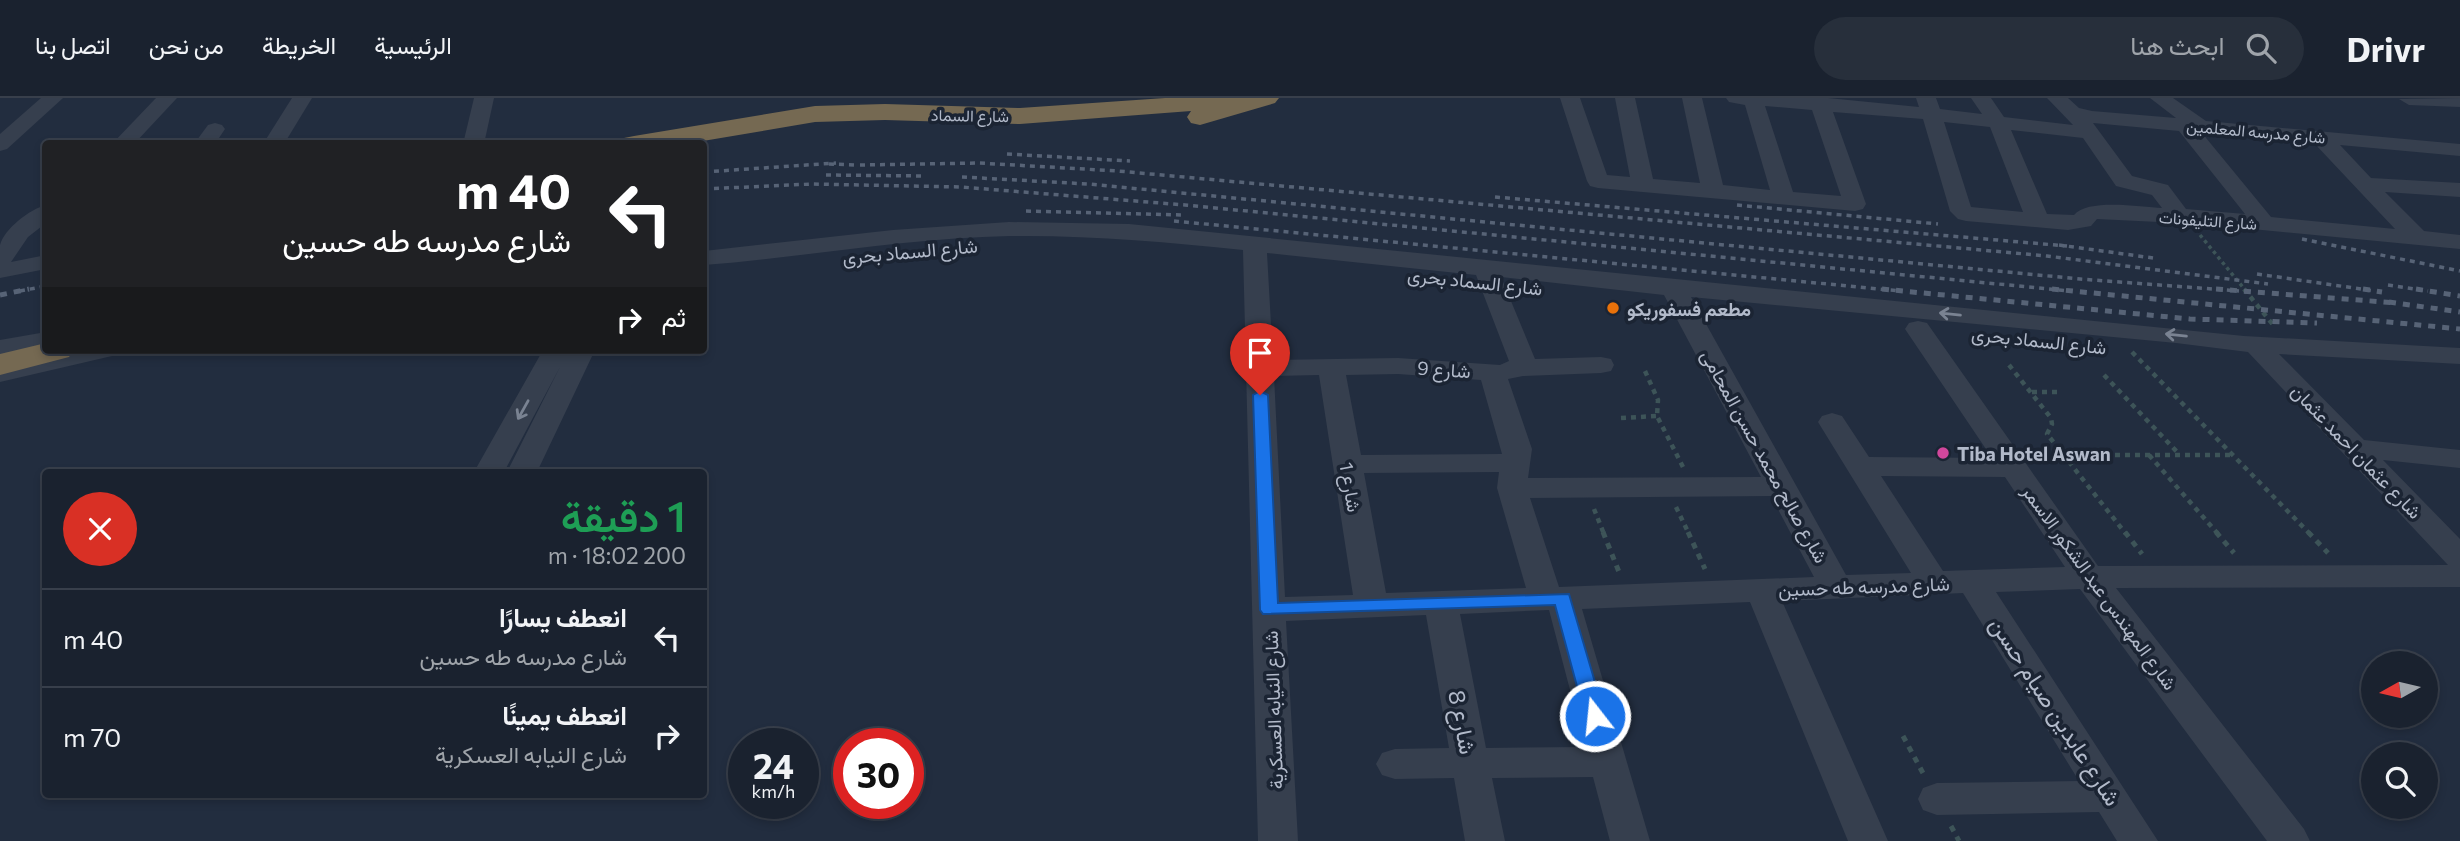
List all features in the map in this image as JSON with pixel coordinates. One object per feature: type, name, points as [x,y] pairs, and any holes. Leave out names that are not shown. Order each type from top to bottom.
[{"type":"highway","name":"شارع السماد","points":[[658,140],[815,114],[885,112],[1020,116],[1244,100]]},
{"type":"highway","name":"شارع السماد","points":[[707,150],[809,135],[993,138],[1116,131],[1195,119],[1244,100]]},
{"type":"highway","points":[[707,143],[818,127],[966,130],[1139,120],[1244,100]]},
{"type":"highway","points":[[681,140],[761,126],[814,121],[891,119],[1063,124],[1189,104]]},
{"type":"highway","points":[[0,356],[42,343]]},
{"type":"highway","points":[[0,365],[42,354]]},
{"type":"street","points":[[0,145],[53,98]]},
{"type":"street","points":[[126,140],[167,98]]},
{"type":"street","points":[[276,140],[302,98]]},
{"type":"street","points":[[474,140],[484,98]]},
{"type":"street","points":[[1570,98],[1596,180],[1784,199],[1847,204],[1855,202],[1819,101]]},
{"type":"street","points":[[1625,98],[1643,186]]},
{"type":"street","points":[[1692,98],[1713,192]]},
{"type":"street","points":[[1784,199],[1747,98],[1929,106],[1998,123],[2090,133]]},
{"type":"street","points":[[1981,98],[1998,123],[2038,220]]},
{"type":"street","points":[[2057,98],[2076,114],[2124,181],[2160,190],[2180,216]]},
{"type":"street","points":[[2160,98],[2191,125],[2264,223]]},
{"type":"street","points":[[2409,99],[2460,101]]},
{"type":"street","name":"شارع التليفونات","points":[[1929,106],[1961,211],[1968,214],[2075,223],[2083,221],[2085,216],[2093,212],[2180,216],[2460,242]]},
{"type":"street","name":"شارع مدرسه المعلمين","points":[[2076,114],[2319,136],[2443,143]]},
{"type":"street","points":[[2319,136],[2417,238]]},
{"type":"street","points":[[2365,184],[2460,190]]},
{"type":"street","points":[[0,260],[10,233],[42,214]]},
{"type":"street","name":"شارع السماد بحرى","points":[[707,258],[1009,236],[1255,250],[1678,296],[1918,329],[2129,349],[2210,355],[2225,353],[2260,341]]},
{"type":"street","name":"شارع السماد بحرى","points":[[707,271],[892,244]]},
{"type":"street","name":"شارع النيابه العسكرية","points":[[1255,250],[1278,841]]},
{"type":"street","points":[[0,271],[42,263]]},
{"type":"street","points":[[1488,275],[1522,358],[1506,370],[1516,444],[1514,475],[1608,762],[1630,841]]},
{"type":"street","name":"شارع السماد بحرى","points":[[1678,296],[2460,356]]},
{"type":"street","name":"شارع صالح محمد حسن المحامى","points":[[1678,296],[1837,587]]},
{"type":"street","name":"شارع المهندس عبد الشكور الاسمر","points":[[1918,329],[2090,577],[2290,841]]},
{"type":"street","name":"شارع عثمان احمد عثمان","points":[[2260,341],[2354,448],[2460,558]]},
{"type":"street","points":[[0,348],[42,343]]},
{"type":"street","points":[[0,374],[86,354]]},
{"type":"street","points":[[492,467],[526,466],[580,354]]},
{"type":"street","name":"شارع 9","points":[[1259,368],[1398,366],[1506,370],[1601,365]]},
{"type":"street","name":"شارع 1","points":[[1331,367],[1372,606]]},
{"type":"street","points":[[1832,422],[1934,583]]},
{"type":"street","points":[[2354,448],[2460,459]]},
{"type":"street","points":[[1347,464],[1514,475],[1585,487],[1781,486]]},
{"type":"street","points":[[1860,466],[2014,468]]},
{"type":"street","name":"شارع مدرسه طه حسين","points":[[1269,610],[2090,577],[2460,576]]},
{"type":"street","name":"شارع عابدين صيام حسن","points":[[1973,582],[2138,841]]},
{"type":"street","points":[[1761,590],[1868,841]]},
{"type":"street","name":"شارع 8","points":[[1441,603],[1485,841]]},
{"type":"street","points":[[1395,764],[1608,762]]},
{"type":"street","points":[[1937,799],[2110,796]]},
{"type":"lane","points":[[492,467],[554,354]]},
{"type":"path","points":[[2199,234],[2260,341]]},
{"type":"path","points":[[2129,349],[2351,577]]},
{"type":"path","points":[[2009,365],[2051,418],[2052,424],[2047,434],[2160,577]]},
{"type":"path","points":[[1645,371],[1658,400],[1657,416],[1715,592]]},
{"type":"path","points":[[2104,375],[2180,455]]},
{"type":"path","points":[[2031,392],[2060,392]]},
{"type":"path","points":[[1621,418],[1657,416]]},
{"type":"path","points":[[2064,455],[2232,455]]},
{"type":"path","points":[[2149,455],[2256,577]]},
{"type":"path","points":[[1585,487],[1629,596]]},
{"type":"railway","points":[[1007,154],[1130,161]]},
{"type":"railway","points":[[707,172],[836,163]]},
{"type":"railway","points":[[860,165],[979,163],[1118,171],[2047,256],[2268,284]]},
{"type":"railway","points":[[829,164],[856,165]]},
{"type":"railway","points":[[826,175],[924,176]]},
{"type":"railway","points":[[962,177],[1088,184],[2080,279],[2239,291]]},
{"type":"railway","points":[[707,189],[812,184],[961,187],[1185,205],[2070,291]]},
{"type":"railway","points":[[1495,197],[2065,246]]},
{"type":"railway","points":[[1737,205],[1938,224]]},
{"type":"railway","points":[[1026,211],[1185,215]]},
{"type":"railway","points":[[1174,221],[1900,291]]},
{"type":"railway","points":[[2302,239],[2460,271]]},
{"type":"railway","points":[[2059,245],[2065,246]]},
{"type":"railway","points":[[2065,246],[2153,258]]},
{"type":"railway","points":[[2257,274],[2375,291]]},
{"type":"railway","points":[[2388,285],[2428,291]]},
{"type":"railway","points":[[20,291],[42,287]]},
{"type":"railway","points":[[0,295],[29,289]]},
{"type":"railway","points":[[1882,289],[2190,319],[2317,323]]},
{"type":"railway","points":[[2052,289],[2460,329]]},
{"type":"railway","points":[[2216,289],[2395,303]]},
{"type":"railway","points":[[2363,289],[2382,292]]},
{"type":"railway","points":[[2416,289],[2460,296]]},
{"type":"railway","points":[[2389,302],[2395,303]]},
{"type":"railway","points":[[2395,303],[2460,312]]},
{"type":"place","name":"مطعم فسفوريكو","points":[[1613,308]]},
{"type":"place","name":"Tiba Hotel Aswan","points":[[1943,453]]},
{"type":"route","points":[[1260,395],[1269,610],[1562,598],[1595,716]]}]
